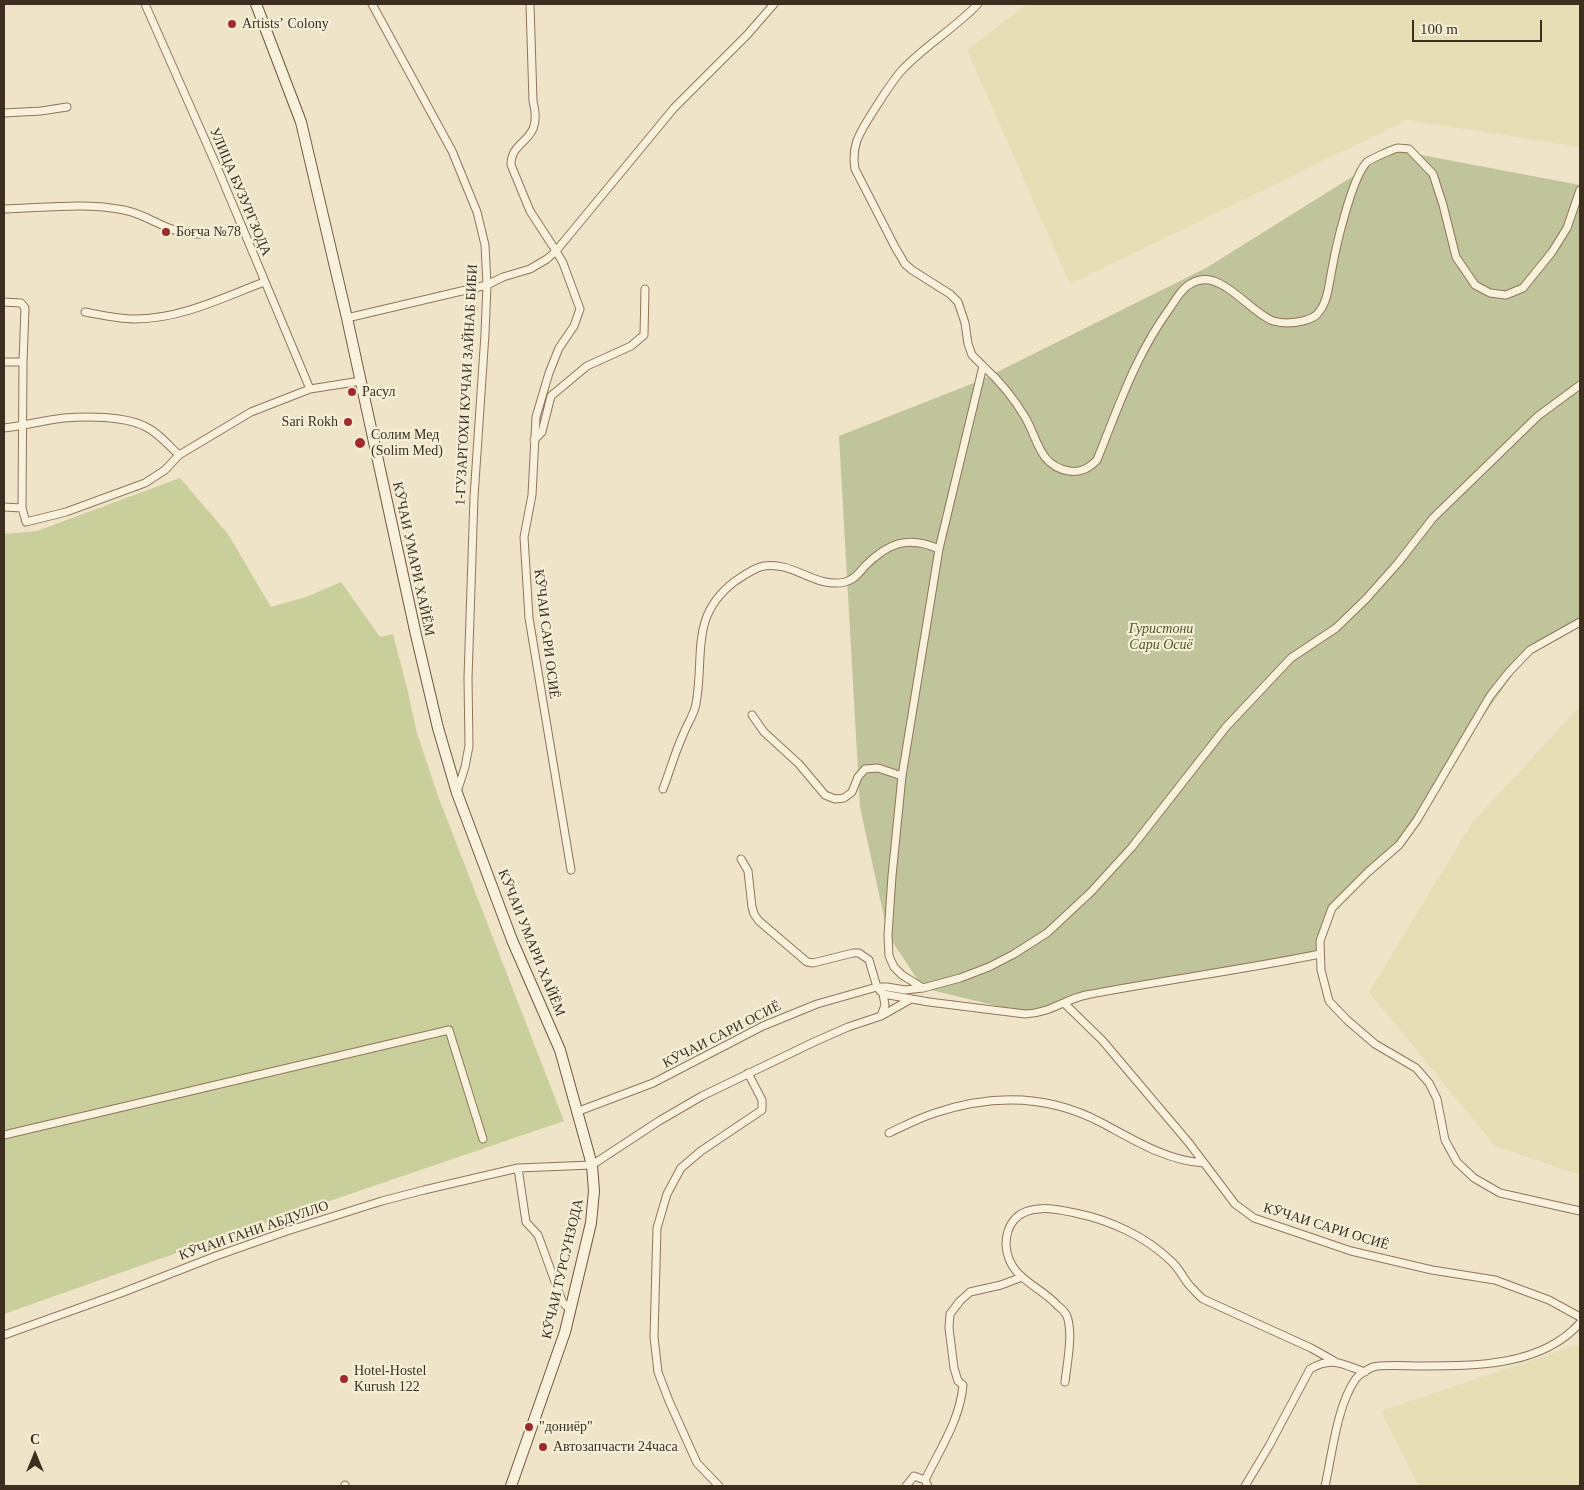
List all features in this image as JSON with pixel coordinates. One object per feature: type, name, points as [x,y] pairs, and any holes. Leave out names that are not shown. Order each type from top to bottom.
[{"type":"main road","name":"КӮЧАИ УМАРИ ХАЙЁМ","points":[[256,4],[301,122],[347,318],[438,728],[457,793],[512,940],[560,1050],[578,1110]]},
{"type":"main road","name":"КӮЧАИ ТУРСУНЗОДА","points":[[511,1486],[565,1332],[591,1224],[594,1190],[592,1165],[578,1110]]},
{"type":"street","name":"УЛИЦА БУЗУРГЗОДА","points":[[145,4],[310,390]]},
{"type":"street","name":"1-ГУЗАРГОХИ КУЧАИ ЗАЙНАБ БИБИ","points":[[372,4],[452,151],[477,212],[485,245],[487,285],[474,497],[468,678],[469,746],[465,768],[457,793]]},
{"type":"street","name":"КӮЧАИ САРИ ОСИЁ","points":[[530,4],[532,83],[536,122],[533,131],[513,152],[510,165],[530,211],[562,263],[580,309],[574,326],[559,348],[548,373],[536,417],[532,494],[524,537],[529,618],[571,870]]},
{"type":"street","points":[[347,318],[487,285],[503,277],[530,269],[547,260],[674,108],[747,35],[774,4]]},
{"type":"street","points":[[978,4],[963,19],[903,69],[884,94],[854,145],[855,169],[905,264],[950,294],[958,302],[972,355],[1010,394],[1026,419],[1049,463],[1060,469],[1074,472],[1088,469],[1097,460],[1144,349],[1162,319],[1183,290],[1193,282],[1208,279],[1221,284],[1262,315],[1282,323],[1298,322],[1312,318],[1319,313],[1324,303],[1336,246],[1356,182],[1368,162],[1396,148],[1409,149],[1433,174],[1456,257],[1475,285],[1490,293],[1506,295],[1523,288],[1552,252],[1566,228],[1580,190]]},
{"type":"street","points":[[4,113],[41,111],[67,107]]},
{"type":"street","points":[[4,209],[107,207],[138,214],[165,228],[201,234]]},
{"type":"street","points":[[85,312],[133,319],[164,317],[190,310],[264,282]]},
{"type":"street","points":[[534,440],[542,432],[551,396],[587,366],[631,346],[644,335],[645,289]]},
{"type":"street","points":[[4,302],[21,303],[24,305],[22,508],[26,522],[66,512],[145,483],[165,470],[179,455],[251,412],[310,390],[361,381]]},
{"type":"street","points":[[4,362],[23,362]]},
{"type":"street","points":[[924,988],[894,968],[889,956],[888,935],[902,776],[940,549],[983,366]]},
{"type":"street","points":[[877,987],[905,990],[924,988],[989,967],[1047,933],[1091,892],[1132,847],[1226,727],[1291,658],[1336,628],[1366,599],[1398,563],[1433,518],[1538,416],[1580,385]]},
{"type":"street","points":[[4,428],[64,418],[121,419],[143,425],[179,455]]},
{"type":"street","points":[[4,507],[22,508]]},
{"type":"street","points":[[663,789],[696,704],[703,624],[711,605],[721,593],[744,575],[762,567],[775,565],[788,567],[824,582],[833,584],[844,583],[852,580],[876,555],[888,547],[912,542],[926,543],[940,549]]},
{"type":"street","points":[[1580,622],[1530,650],[1490,696],[1417,820],[1399,845],[1368,872],[1332,908],[1320,942],[1320,970],[1329,1001],[1347,1020],[1375,1044],[1416,1068],[1429,1083],[1437,1100],[1446,1140],[1457,1162],[1474,1178],[1500,1193],[1580,1211]]},
{"type":"street","points":[[752,715],[764,732],[799,764],[825,795],[836,799],[844,798],[852,792],[858,777],[865,769],[878,768],[902,776]]},
{"type":"street","points":[[741,859],[748,871],[754,914],[759,921],[807,962],[813,963],[853,953],[864,956],[869,960],[877,987],[883,994],[885,1005],[881,1016]]},
{"type":"street","points":[[883,994],[1025,1014],[1038,1014],[1084,996],[1320,954]]},
{"type":"street","name":"КӮЧАИ САРИ ОСИЁ","points":[[578,1110],[653,1083],[763,1026],[817,1004],[877,987]]},
{"type":"street","points":[[592,1165],[659,1121],[702,1096],[814,1042],[848,1027],[881,1016],[911,999]]},
{"type":"street","name":"КӮЧАИ САРИ ОСИЁ","points":[[1064,1003],[1102,1040],[1189,1143],[1234,1204],[1254,1218],[1351,1251],[1432,1270],[1495,1280],[1549,1300],[1580,1316]]},
{"type":"street","points":[[4,1135],[449,1030],[484,1138]]},
{"type":"street","points":[[719,1486],[697,1463],[658,1372],[654,1336],[656,1228],[667,1194],[681,1168],[701,1151],[762,1110],[762,1100],[748,1074]]},
{"type":"street","points":[[889,1133],[934,1113],[976,1102],[1007,1099],[1057,1104],[1090,1117],[1163,1154],[1186,1162],[1204,1163]]},
{"type":"street","name":"КӮЧАИ ГАНИ АБДУЛЛО","points":[[4,1335],[287,1231],[424,1190],[518,1168],[592,1165]]},
{"type":"street","points":[[518,1168],[526,1222],[538,1234],[562,1301],[571,1309]]},
{"type":"street","points":[[1065,1382],[1070,1336],[1066,1314],[1052,1299],[1029,1284],[1022,1277],[1010,1262],[1007,1254],[1006,1238],[1013,1221],[1026,1212],[1036,1209],[1077,1213],[1124,1228],[1156,1247],[1173,1263],[1189,1285],[1203,1299],[1311,1348],[1334,1361],[1365,1372]]},
{"type":"street","points":[[906,1486],[914,1476],[926,1483],[950,1432],[962,1398],[963,1385],[958,1381],[954,1368],[949,1328],[950,1314],[970,1292],[1001,1285],[1022,1277]]},
{"type":"street","points":[[1325,1486],[1343,1404],[1355,1378],[1374,1366],[1457,1366],[1502,1362],[1542,1351],[1573,1331],[1580,1323]]},
{"type":"street","points":[[1245,1486],[1269,1446],[1310,1369],[1320,1363],[1334,1361]]},
{"type":"shaded area","points":[[1027,4],[1580,4],[1580,147],[1407,120],[1070,284],[967,50]]},
{"type":"shaded area","points":[[1580,706],[1580,1175],[1495,1146],[1369,992],[1472,823]]},
{"type":"shaded area","points":[[1580,1344],[1580,1486],[1419,1486],[1381,1411]]},
{"type":"green space","name":"Гуристони Сари Осиё","points":[[1395,150],[1580,185],[1580,622],[1530,650],[1457,753],[1399,845],[1332,908],[1320,954],[1084,996],[1030,1014],[923,988],[888,935],[860,807],[839,436],[979,381],[1206,268]]},
{"type":"green space","points":[[180,478],[228,534],[271,607],[306,597],[341,582],[380,637],[393,634],[417,733],[438,796],[564,1121],[4,1314],[4,534],[37,531]]},
{"type":"place","name":"Artists’ Colony","points":[[232,24]]},
{"type":"place","name":"Боғча №78","points":[[166,232]]},
{"type":"place","name":"Расул","points":[[352,392]]},
{"type":"place","name":"Sari Rokh","points":[[348,422]]},
{"type":"place","name":"Солим Мед (Solim Med)","points":[[360,443]]},
{"type":"place","name":"Hotel-Hostel Kurush 122","points":[[344,1379]]},
{"type":"place","name":"\"дониёр\"","points":[[529,1427]]},
{"type":"place","name":"Автозапчасти 24часа","points":[[543,1447]]}]
